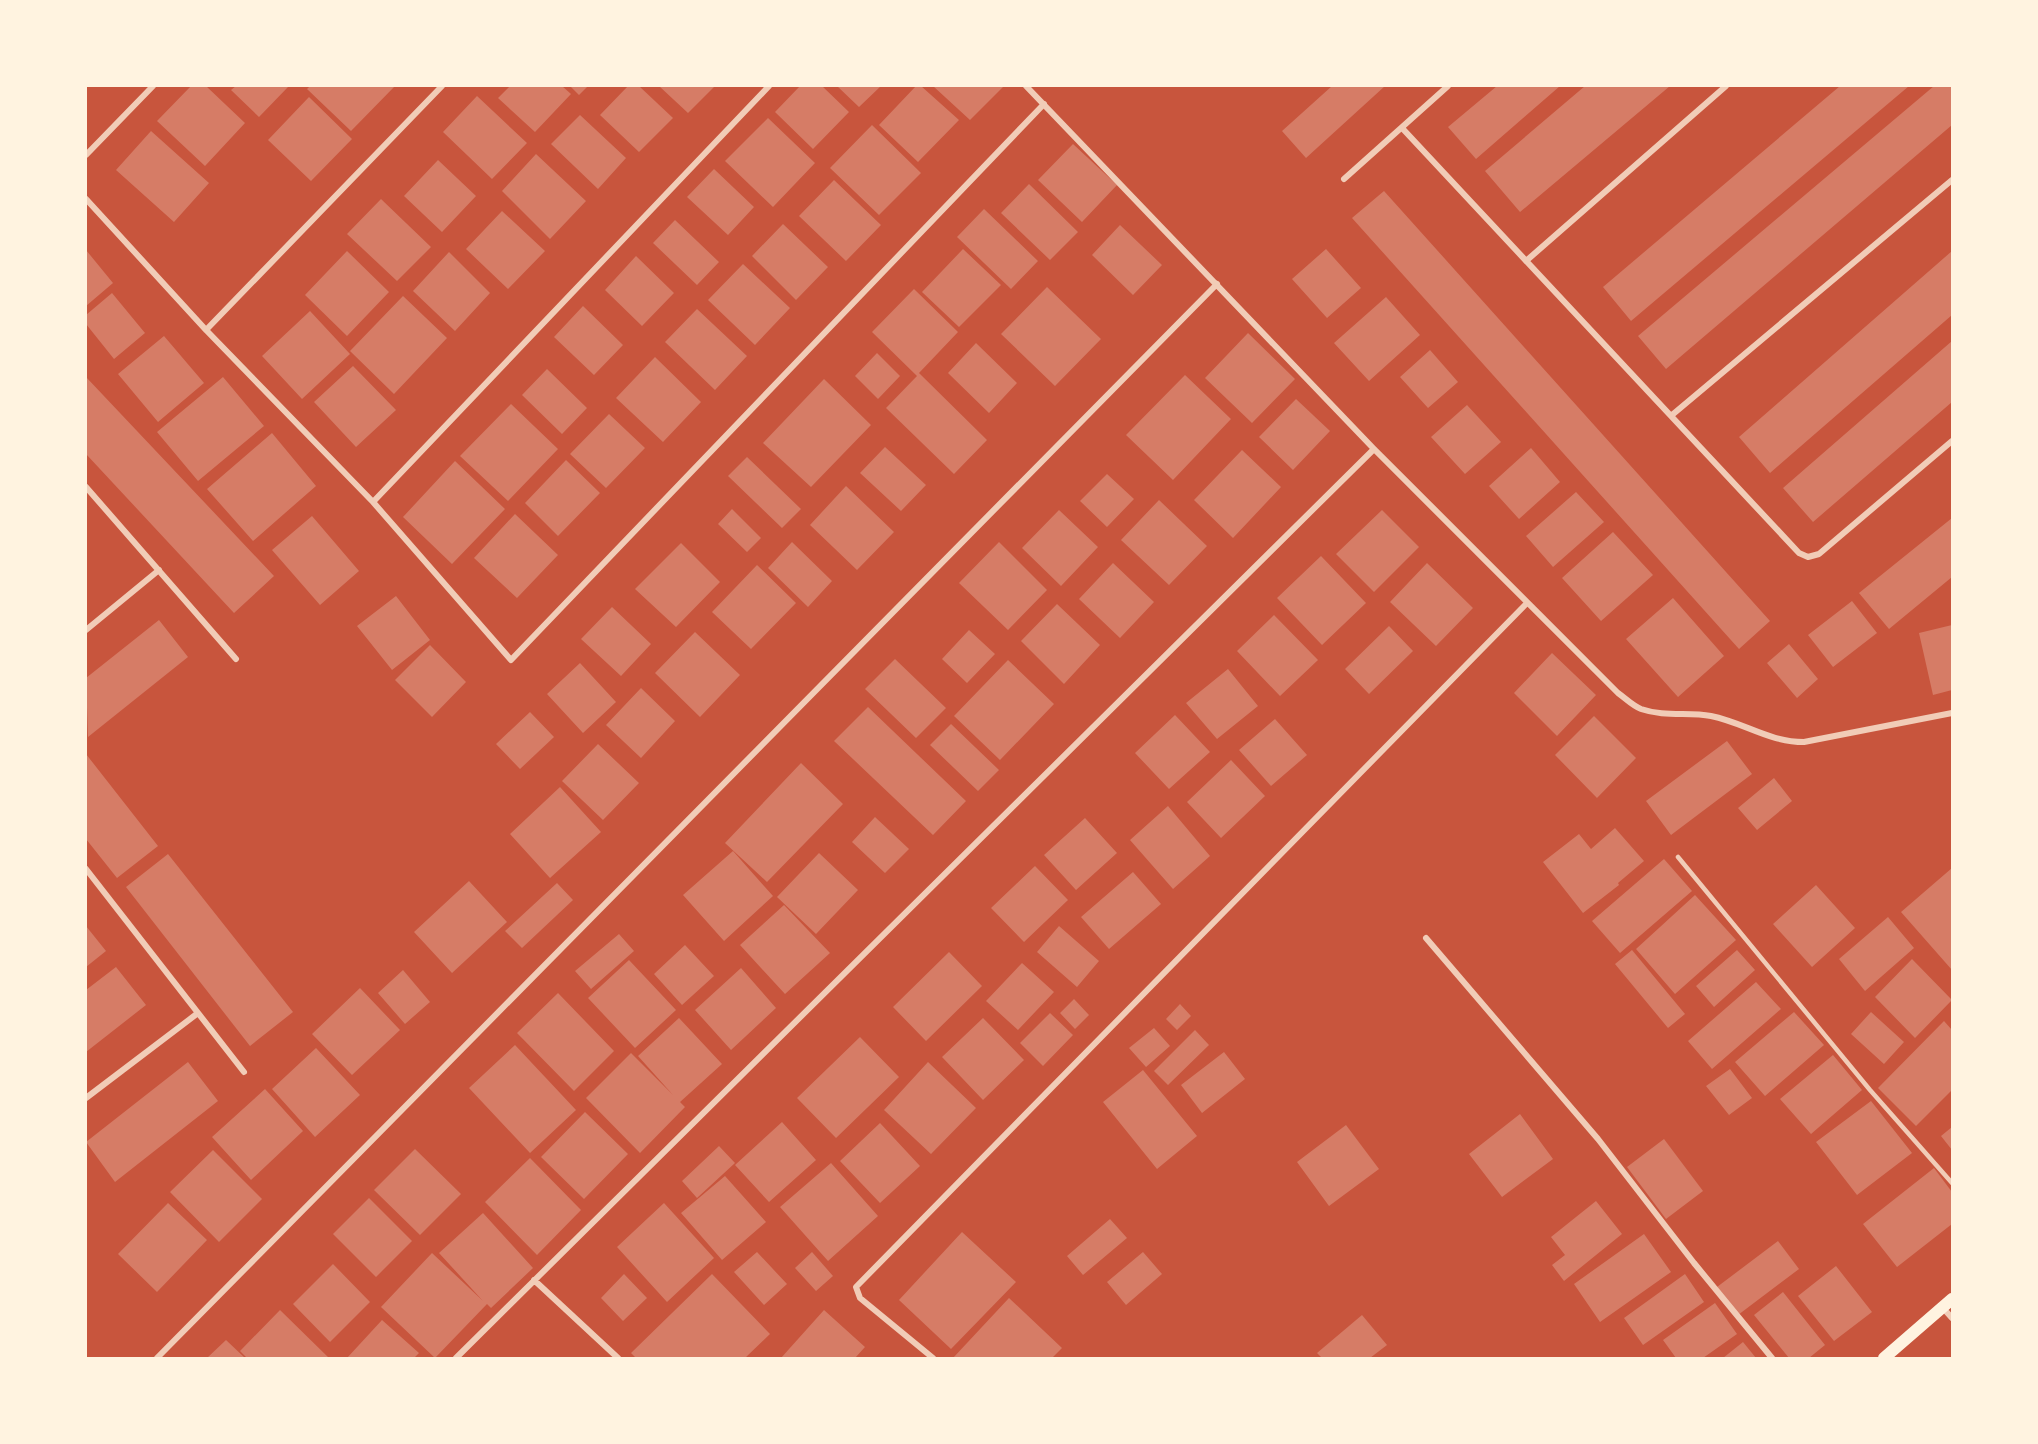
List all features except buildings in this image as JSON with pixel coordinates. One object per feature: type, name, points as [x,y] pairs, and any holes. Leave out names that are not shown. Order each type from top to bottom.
[{"type":"main road","points":[[1884,1359],[1953,1299]]},
{"type":"street","points":[[86,155],[153,86]]},
{"type":"street","points":[[206,330],[442,86]]},
{"type":"street","points":[[374,502],[769,86]]},
{"type":"street","points":[[1026,86],[1374,449],[1618,693],[1640,709],[1674,715],[1708,716],[1742,725],[1783,742],[1804,742],[1953,713]]},
{"type":"street","points":[[1344,179],[1448,86]]},
{"type":"street","points":[[1526,261],[1726,86]]},
{"type":"street","points":[[86,199],[206,330],[374,502],[511,660],[1044,104]]},
{"type":"street","points":[[1402,128],[1799,553],[1808,557],[1819,554],[1953,441]]},
{"type":"street","points":[[1672,415],[1953,180]]},
{"type":"street","points":[[157,1359],[1216,284]]},
{"type":"street","points":[[456,1359],[1374,449]]},
{"type":"street","points":[[86,487],[236,659]]},
{"type":"street","points":[[86,630],[159,570]]},
{"type":"street","points":[[933,1359],[860,1298],[856,1287],[1527,603]]},
{"type":"street","points":[[87,873],[244,1072]]},
{"type":"street","points":[[1426,938],[1598,1139],[1772,1359]]},
{"type":"street","points":[[86,1098],[198,1013]]},
{"type":"street","points":[[534,1281],[618,1359]]},
{"type":"street","points":[[1942,1307],[1953,1318]]},
{"type":"lane","points":[[1678,857],[1870,1090],[1953,1183]]}]
